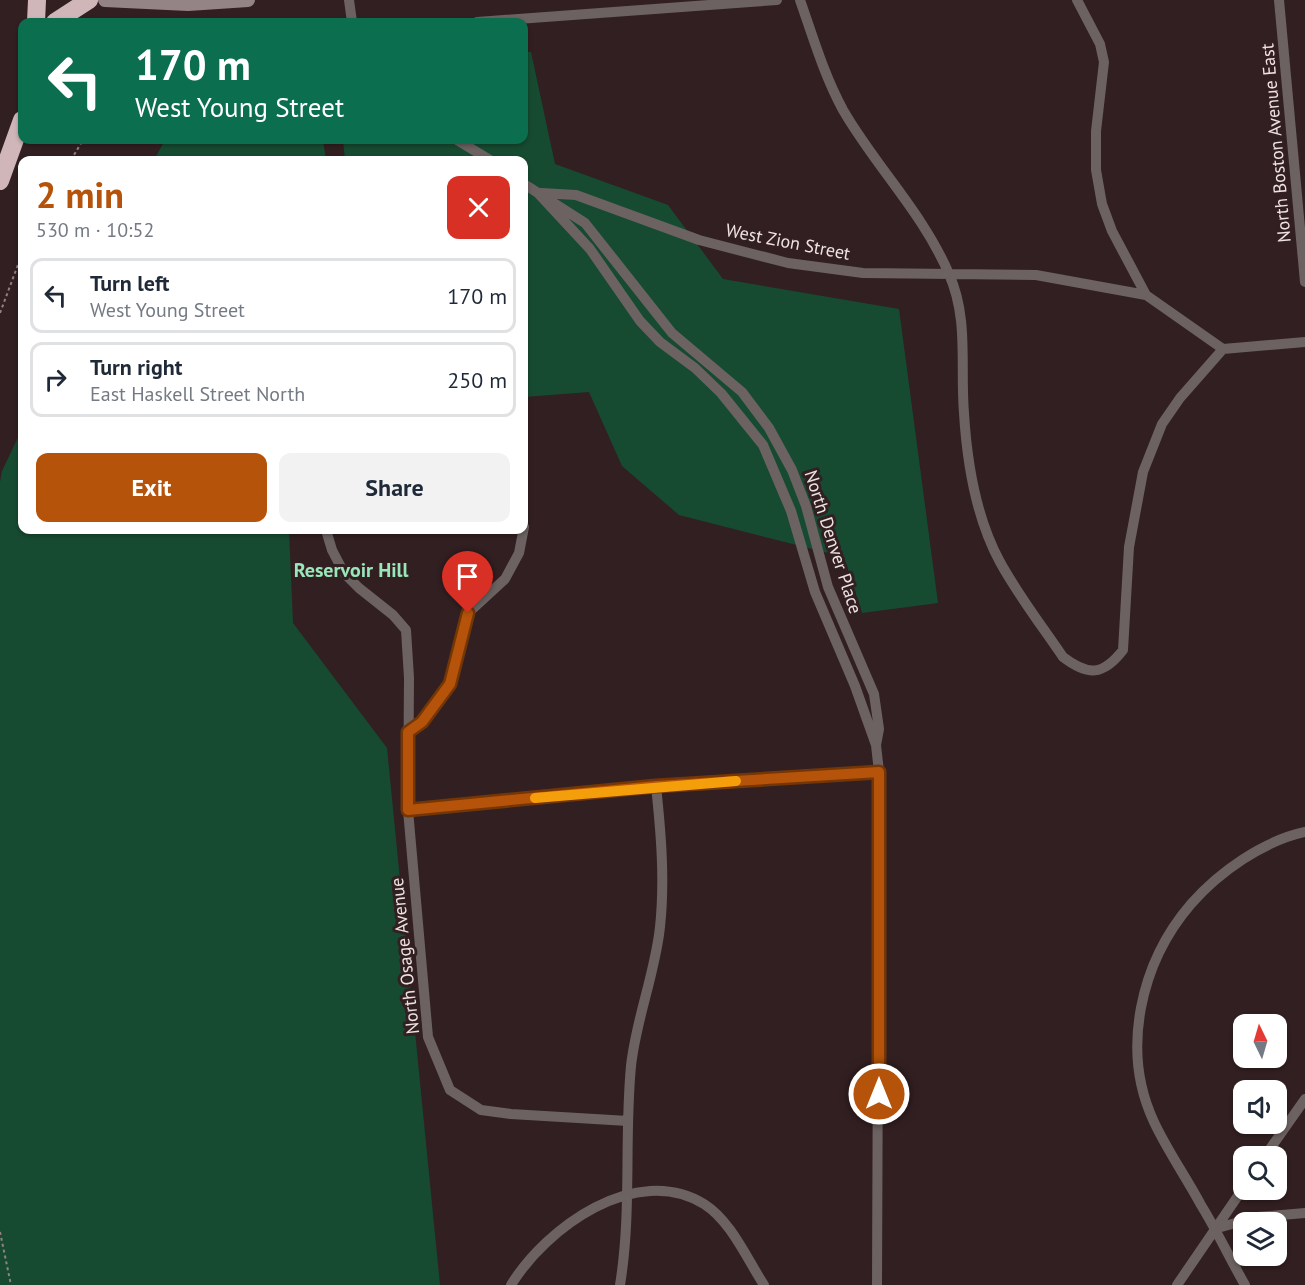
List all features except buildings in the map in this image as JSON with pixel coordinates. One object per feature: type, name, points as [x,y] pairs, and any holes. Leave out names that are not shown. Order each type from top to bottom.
[{"type":"highway","points":[[36,18],[38,0]]},
{"type":"highway","points":[[61,18],[89,0]]},
{"type":"highway","points":[[0,181],[18,131]]},
{"type":"main road","points":[[105,0],[188,4],[248,0]]},
{"type":"street","points":[[349,0],[351,18]]},
{"type":"street","points":[[528,18],[777,0]]},
{"type":"street","points":[[800,0],[825,75],[843,110],[868,148],[914,208],[949,274],[960,306],[964,355],[963,411],[978,503],[1000,562],[1063,657],[1077,668],[1092,672],[1114,662],[1123,650],[1124,596],[1136,503],[1143,472],[1162,424],[1191,384],[1223,349]]},
{"type":"street","points":[[1077,0],[1100,44],[1104,62],[1096,131],[1096,170],[1102,204],[1112,231],[1146,295],[1223,349],[1305,342]]},
{"type":"street","name":"North Boston Avenue East","points":[[1279,0],[1305,282]]},
{"type":"street","points":[[464,144],[483,156]]},
{"type":"street","name":"North Denver Place","points":[[528,187],[585,223],[672,333],[742,392],[769,428],[792,470],[806,506],[828,587],[874,694],[879,729],[876,745]]},
{"type":"street","name":"West Zion Street","points":[[538,193],[576,195],[699,240],[788,263],[863,273],[1036,275],[1146,295]]},
{"type":"street","name":"North Denver Place","points":[[538,193],[590,249],[640,321],[660,342],[695,368],[721,393],[763,445],[791,510],[815,592],[855,686],[876,745],[879,772],[877,1285]]},
{"type":"street","name":"North Osage Avenue","points":[[327,534],[332,550],[344,573],[393,615],[406,630],[408,810],[428,1036],[450,1090],[481,1110],[628,1121]]},
{"type":"street","points":[[408,732],[422,722],[450,684],[468,613],[505,579],[519,553],[523,534]]},
{"type":"street","points":[[408,810],[656,786],[879,772]]},
{"type":"street","points":[[620,1285],[629,1194],[628,1121],[631,1064],[660,929],[663,856],[656,786]]},
{"type":"street","points":[[1245,1285],[1154,1122],[1140,1077],[1139,1018],[1150,973],[1162,943],[1198,896],[1219,876],[1263,849],[1305,832]]},
{"type":"street","points":[[1272,1146],[1305,1099]]},
{"type":"street","points":[[511,1285],[524,1264],[561,1229],[601,1206],[629,1194],[668,1191],[705,1205],[726,1225],[764,1285]]},
{"type":"street","points":[[1177,1285],[1235,1200]]},
{"type":"street","points":[[1214,1229],[1257,1217],[1305,1213]]},
{"type":"path","points":[[0,314],[18,265]]},
{"type":"path","points":[[0,1232],[11,1285]]},
{"type":"green space","points":[[528,52],[531,52],[555,164],[668,205],[723,279],[899,309],[938,603],[862,613],[844,557],[679,515],[622,466],[589,392],[528,397],[528,156],[345,156],[343,144],[528,144]]},
{"type":"green space","points":[[163,144],[324,144],[325,156],[156,156]]},
{"type":"green space","points":[[18,437],[18,534],[289,534],[293,623],[387,748],[440,1285],[0,1285],[0,482],[2,471]]},
{"type":"slow traffic","points":[[535,798],[736,781]]},
{"type":"district","name":"Reservoir Hill","points":[[351,570]]},
{"type":"route","points":[[468,613],[463,625],[450,684],[422,722],[408,732],[408,810],[656,786],[879,772],[879,1094]]}]
